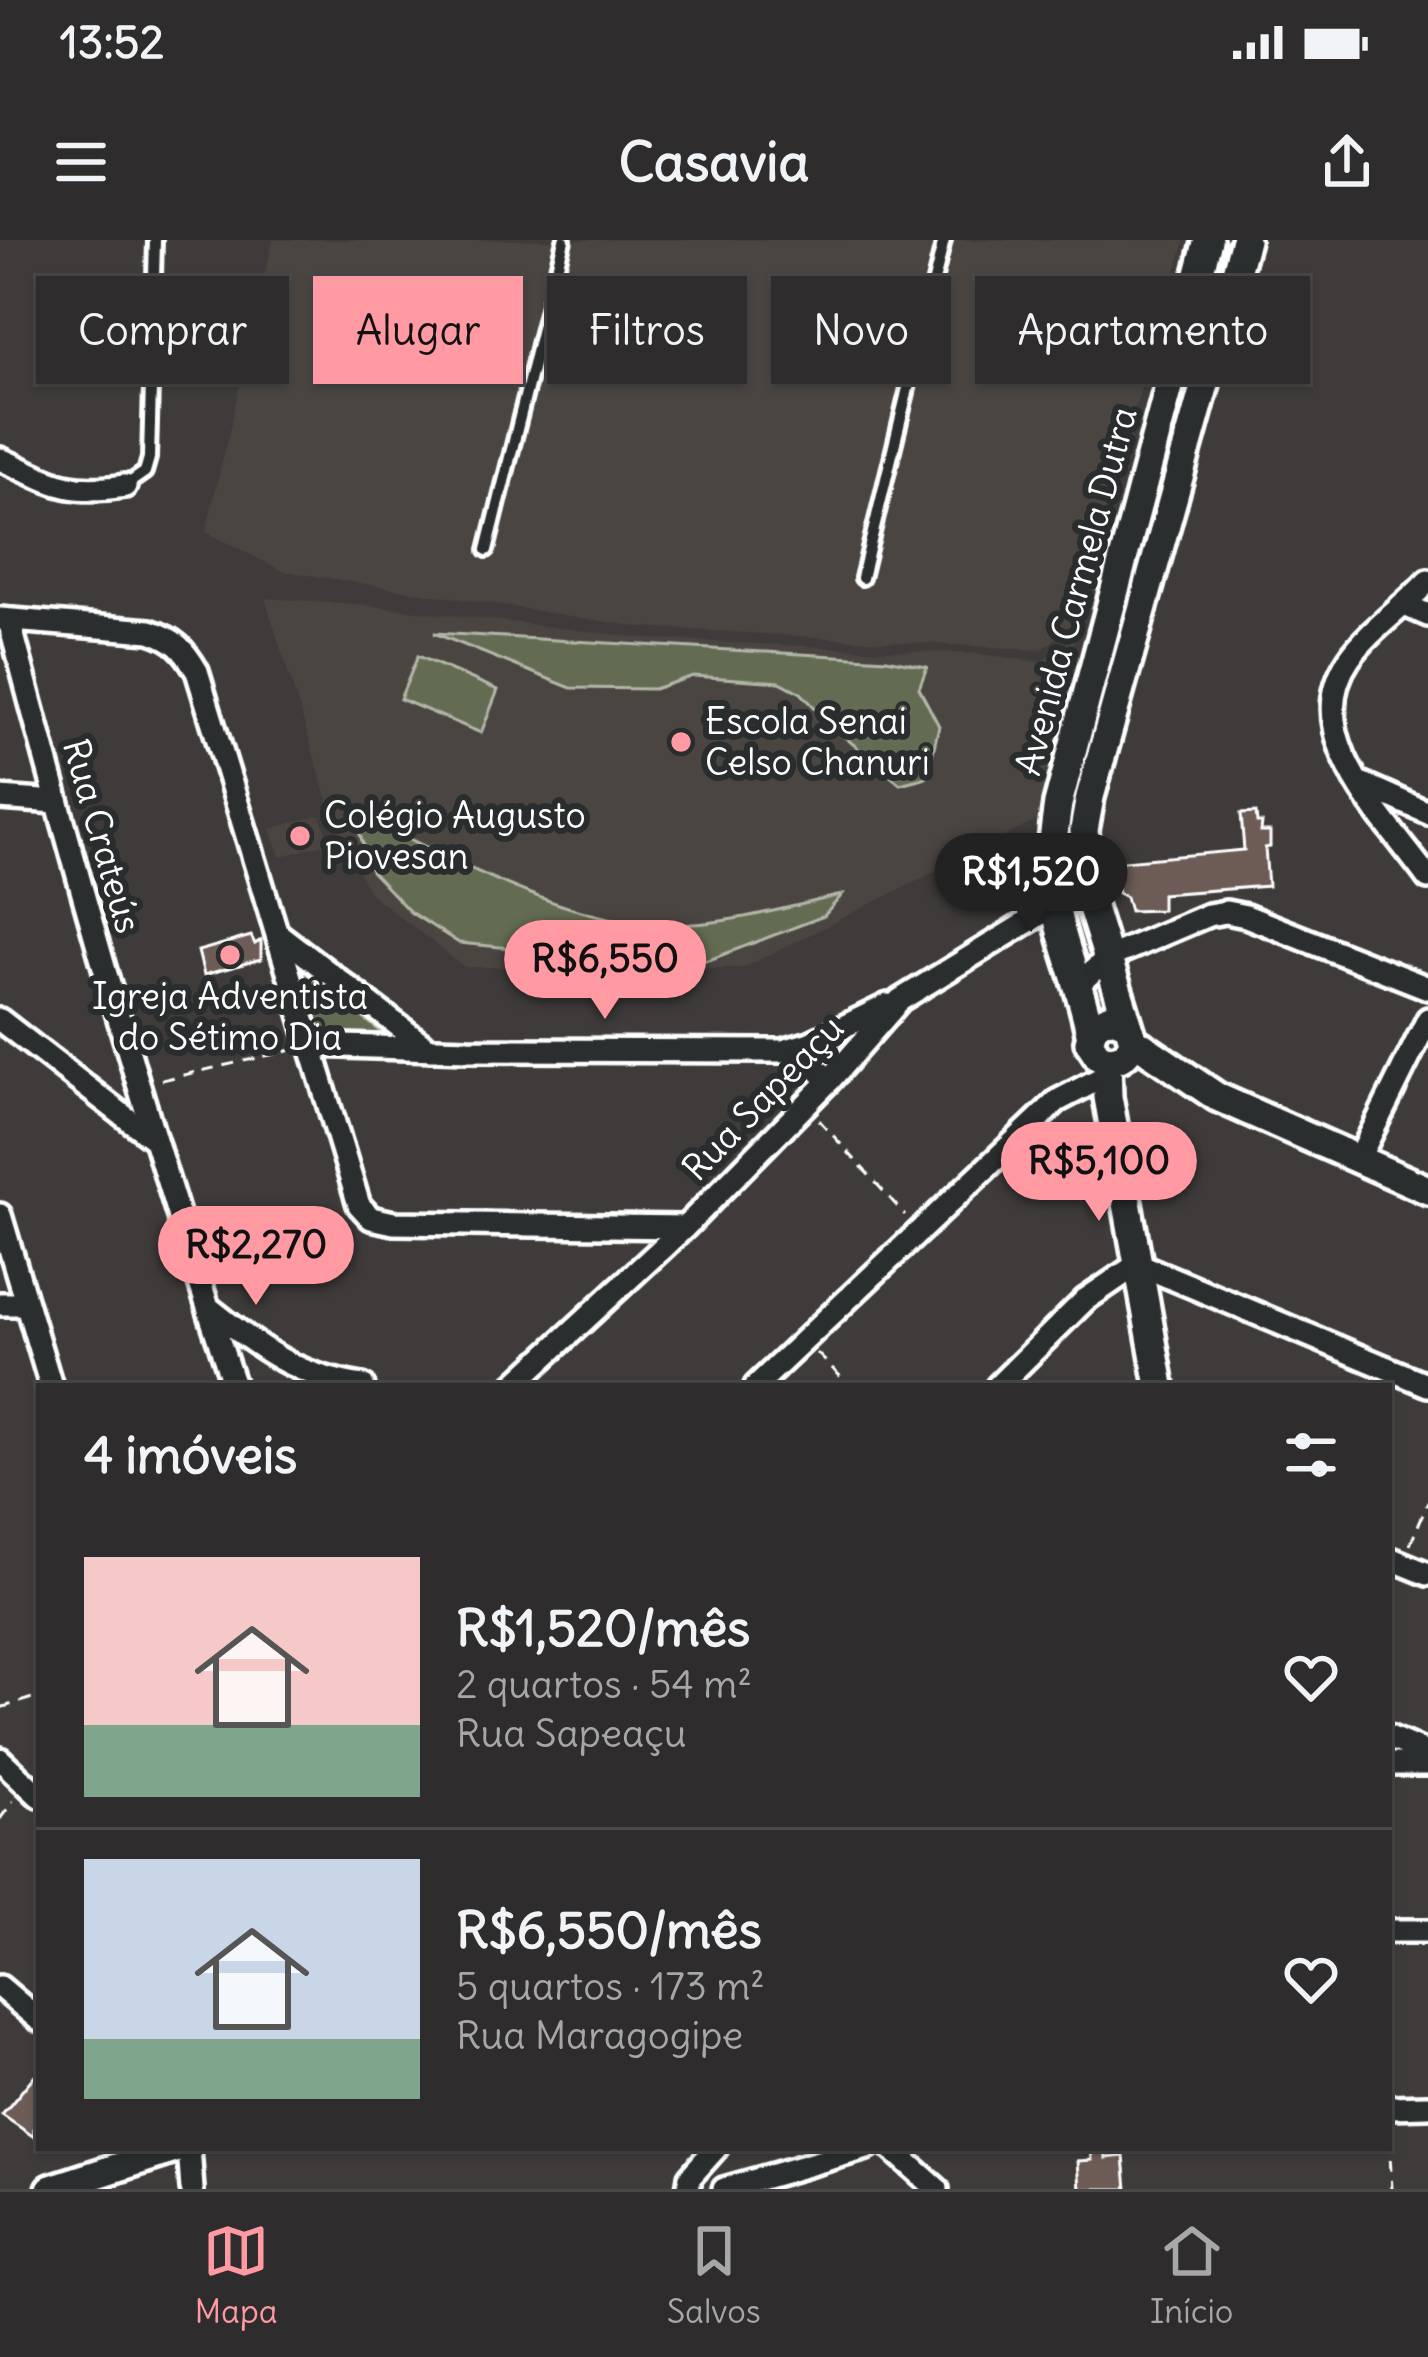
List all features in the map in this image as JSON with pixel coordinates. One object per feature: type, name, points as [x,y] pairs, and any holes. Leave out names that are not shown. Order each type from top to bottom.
[{"type":"street","name":"Avenida Carmela Dutra","points":[[1090,1033],[1080,983],[1054,905],[1054,831],[1063,782],[1208,240]]},
{"type":"street","name":"Avenida Carmela Dutra","points":[[1130,1032],[1089,898],[1084,830],[1245,240]]},
{"type":"street","points":[[0,458],[46,481],[86,492],[125,486]]},
{"type":"street","points":[[1428,581],[1417,603],[1369,636],[1348,662],[1334,691],[1330,718],[1359,782],[1428,878]]},
{"type":"street","points":[[1417,603],[1428,615]]},
{"type":"street","points":[[4,620],[150,631],[171,637],[184,648],[197,671],[359,1205],[371,1217],[394,1223],[685,1227]]},
{"type":"street","name":"Rua Crateús","points":[[4,620],[156,1141],[230,1375]]},
{"type":"street","points":[[1359,782],[1428,813]]},
{"type":"street","points":[[0,797],[56,802]]},
{"type":"street","name":"Rua Sapeaçu","points":[[516,1383],[685,1227],[806,1106],[900,1000],[1054,905],[1089,898]]},
{"type":"street","points":[[1080,983],[1107,958],[1208,915],[1226,912],[1428,988]]},
{"type":"street","points":[[276,932],[429,1050]]},
{"type":"street","points":[[312,1045],[429,1050],[797,1049],[900,1000]]},
{"type":"street","points":[[1159,1383],[1106,1068],[1093,1050],[1090,1033],[1101,1019],[1110,1017],[1217,1097],[1428,1190]]},
{"type":"street","points":[[1358,1160],[1428,1019]]},
{"type":"street","points":[[0,1020],[156,1141]]},
{"type":"street","points":[[759,1383],[1057,1101],[1125,1056],[1130,1032]]},
{"type":"street","points":[[797,1049],[829,1081]]},
{"type":"street","points":[[114,1108],[138,1077]]},
{"type":"street","points":[[0,1215],[50,1383]]},
{"type":"street","points":[[1138,1264],[1428,1385]]},
{"type":"street","points":[[1001,1383],[1085,1300],[1138,1264]]},
{"type":"street","points":[[0,1304],[26,1304]]},
{"type":"street","points":[[208,1307],[268,1354],[343,1383]]},
{"type":"street","points":[[230,1375],[268,1354]]},
{"type":"street","points":[[1396,1561],[1428,1574]]},
{"type":"street","points":[[1392,1737],[1428,1754]]},
{"type":"street","points":[[0,1759],[36,1793]]},
{"type":"street","points":[[1392,1764],[1428,1764]]},
{"type":"street","points":[[1392,1931],[1428,1930]]},
{"type":"street","points":[[0,1987],[36,2017]]},
{"type":"street","points":[[1392,2107],[1428,2106]]},
{"type":"street","points":[[51,2189],[169,2151]]},
{"type":"street","points":[[189,2151],[193,2189]]},
{"type":"street","points":[[688,2189],[690,2177],[713,2151]]},
{"type":"street","points":[[724,2189],[857,2151]]},
{"type":"street","points":[[896,2151],[937,2189]]},
{"type":"lane","points":[[125,486],[145,472],[148,458],[155,240]]},
{"type":"lane","points":[[487,550],[564,240]]},
{"type":"lane","points":[[862,578],[944,240]]},
{"type":"path","points":[[138,1077],[312,1045]]},
{"type":"path","points":[[806,1106],[920,1231]]},
{"type":"path","points":[[805,1341],[847,1383]]},
{"type":"path","points":[[1396,1561],[1428,1502]]},
{"type":"path","points":[[0,1708],[36,1697]]},
{"type":"path","points":[[0,1819],[5,1812]]},
{"type":"path","points":[[1390,2151],[1392,2189]]},
{"type":"shaded area","points":[[273,240],[1185,240],[1174,276],[975,276],[975,384],[1142,384],[1071,625],[1042,650],[640,627],[283,571],[206,532],[240,384],[289,384],[289,276],[265,276]]},
{"type":"shaded area","name":"Escola Senai Celso Chanuri","points":[[265,598],[358,604],[651,639],[979,654],[1040,662],[1075,638],[1036,821],[743,968],[464,967],[370,893],[339,836]]},
{"type":"shaded area","name":"Colégio Augusto Piovesan","points":[[320,815],[330,842],[280,857],[271,829]]},
{"type":"green space","points":[[434,633],[887,659],[927,667],[919,688],[939,726],[927,777],[900,784],[801,693],[780,682],[693,676],[654,689],[571,688]]},
{"type":"green space","points":[[418,656],[498,690],[481,733],[400,699]]},
{"type":"green space","points":[[353,811],[508,885],[591,914],[632,922],[714,922],[842,895],[824,916],[709,960],[640,961],[459,943],[410,912],[371,871]]},
{"type":"green space","points":[[296,965],[384,1034],[323,1035]]},
{"type":"building","points":[[1256,813],[1261,832],[1270,832],[1270,847],[1265,848],[1268,886],[1162,894],[1162,910],[1130,911],[1126,897],[1118,893],[1113,862],[1244,850],[1241,814]]},
{"type":"building","name":"Igreja Adventista do Sétimo Dia","points":[[251,936],[255,944],[261,940],[261,959],[204,975],[198,951]]},
{"type":"building","points":[[36,2074],[34,2137],[2,2115]]},
{"type":"building","points":[[1091,2151],[1105,2151],[1106,2158],[1124,2156],[1127,2189],[1080,2189],[1078,2161],[1092,2160]]},
{"type":"place","name":"Escola Senai Celso Chanuri","points":[[681,742]]},
{"type":"place","name":"Colégio Augusto Piovesan","points":[[300,836]]},
{"type":"place","name":"Igreja Adventista do Sétimo Dia","points":[[230,955]]}]
